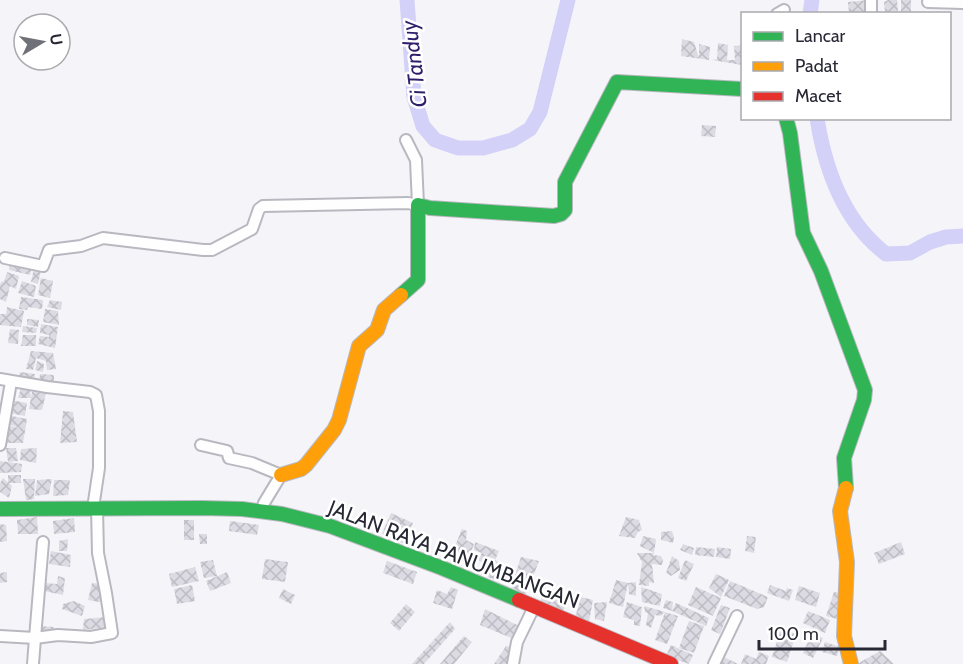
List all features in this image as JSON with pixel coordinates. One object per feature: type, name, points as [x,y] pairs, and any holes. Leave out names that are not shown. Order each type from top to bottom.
[{"type":"street","points":[[928,5],[963,3]]},
{"type":"street","points":[[5,258],[43,266],[49,250],[81,246],[103,238],[212,250],[252,229],[259,209],[263,206],[408,203],[442,209],[554,216],[565,210],[565,182],[617,82],[741,89]]},
{"type":"street","points":[[787,120],[803,233],[821,271],[865,390],[844,458],[846,487],[840,511],[847,562],[844,636],[851,664]]},
{"type":"street","points":[[261,511],[281,476],[303,468],[334,430],[339,420],[360,346],[376,332],[384,310],[418,280],[420,224],[416,160],[406,140]]},
{"type":"street","points":[[0,446],[6,380],[90,392],[96,395],[99,411],[99,468],[95,508],[98,553],[112,632],[91,637],[0,636]]},
{"type":"street","points":[[201,445],[227,451],[229,458],[252,463],[281,476]]},
{"type":"street","name":"JALAN RAYA PANUMBANGAN","points":[[0,509],[242,509],[282,514],[330,526],[442,568],[671,664]]},
{"type":"street","points":[[33,664],[43,542]]},
{"type":"street","points":[[513,664],[517,642],[534,607]]},
{"type":"street","points":[[714,664],[737,616]]},
{"type":"building","points":[[868,0],[870,12],[849,12],[848,2]]},
{"type":"building","points":[[897,0],[898,11],[885,12],[884,2]]},
{"type":"building","points":[[901,0],[911,0],[911,12],[901,12]]},
{"type":"building","points":[[682,39],[694,42],[699,58],[699,44],[710,47],[709,60],[681,56]]},
{"type":"building","points":[[718,43],[728,45],[727,60],[735,60],[734,46],[741,45],[741,65],[712,60],[717,59]]},
{"type":"building","points":[[702,125],[716,126],[715,137],[701,136]]},
{"type":"building","points":[[10,263],[32,267],[30,275],[9,270]]},
{"type":"building","points":[[34,268],[41,271],[38,284],[31,282]]},
{"type":"building","points":[[7,272],[19,276],[16,289],[10,286],[6,302],[0,299],[0,284],[4,282]]},
{"type":"building","points":[[41,278],[53,281],[50,298],[38,295]]},
{"type":"building","points":[[22,281],[36,286],[34,297],[18,293]]},
{"type":"building","points":[[21,297],[43,300],[42,309],[28,307],[27,310],[19,309]]},
{"type":"building","points":[[50,300],[62,302],[61,310],[47,307]]},
{"type":"building","points":[[7,307],[24,311],[21,327],[0,325],[0,314],[6,314]]},
{"type":"building","points":[[45,309],[58,311],[59,325],[43,322]]},
{"type":"building","points":[[27,319],[39,320],[38,327],[27,325]]},
{"type":"building","points":[[41,324],[58,327],[55,348],[38,344],[40,336],[49,337],[49,335],[40,333]]},
{"type":"building","points":[[23,326],[37,328],[36,333],[22,332]]},
{"type":"building","points":[[10,329],[19,330],[18,344],[8,343]]},
{"type":"building","points":[[23,335],[36,335],[36,346],[21,346]]},
{"type":"building","points":[[31,351],[53,353],[56,369],[47,370],[46,361],[36,358],[33,370],[26,369]]},
{"type":"building","points":[[37,361],[44,364],[43,372],[35,370]]},
{"type":"building","points":[[20,372],[35,374],[34,384],[18,381]]},
{"type":"building","points":[[40,374],[54,375],[54,385],[39,383]]},
{"type":"building","points":[[21,388],[30,389],[31,398],[18,398]]},
{"type":"building","points":[[32,392],[46,393],[42,410],[29,409]]},
{"type":"building","points":[[10,400],[27,403],[25,416],[9,413]]},
{"type":"building","points":[[63,411],[73,412],[77,442],[60,443]]},
{"type":"building","points":[[7,415],[27,419],[23,443],[3,443],[3,425],[21,428],[7,424]]},
{"type":"building","points":[[6,448],[16,448],[18,461],[8,462]]},
{"type":"building","points":[[37,448],[36,463],[20,460],[21,449]]},
{"type":"building","points":[[0,461],[22,464],[21,472],[0,473]]},
{"type":"building","points":[[8,475],[21,475],[21,483],[8,483]]},
{"type":"building","points":[[3,478],[12,486],[9,498],[0,492],[0,483]]},
{"type":"building","points":[[23,479],[35,479],[34,499],[26,500]]},
{"type":"building","points":[[52,479],[49,494],[35,496],[37,480]]},
{"type":"building","points":[[54,480],[70,480],[68,495],[53,496]]},
{"type":"building","points":[[391,513],[413,523],[404,544],[382,534]]},
{"type":"building","points":[[37,517],[38,534],[18,534],[17,520]]},
{"type":"building","points":[[626,517],[639,520],[642,530],[635,538],[619,536]]},
{"type":"building","points":[[74,518],[75,532],[54,534],[53,521]]},
{"type":"building","points":[[184,520],[194,520],[194,540],[184,540]]},
{"type":"building","points":[[230,521],[259,525],[257,535],[229,531]]},
{"type":"building","points":[[0,524],[6,525],[7,541],[0,542]]},
{"type":"building","points":[[462,529],[467,531],[466,540],[474,544],[469,558],[453,551]]},
{"type":"building","points":[[672,531],[673,543],[661,540],[661,532]]},
{"type":"building","points":[[199,534],[207,534],[207,544],[200,544]]},
{"type":"building","points":[[643,536],[656,539],[654,553],[640,546]]},
{"type":"building","points":[[747,536],[756,537],[754,553],[745,551]]},
{"type":"building","points":[[68,539],[67,551],[59,551],[59,541]]},
{"type":"building","points":[[475,542],[499,551],[495,560],[489,557],[485,563],[476,560],[477,555],[480,556],[482,553],[474,550]]},
{"type":"building","points":[[901,542],[905,554],[879,564],[874,553]]},
{"type":"building","points":[[683,544],[694,548],[692,555],[680,550]]},
{"type":"building","points":[[696,547],[715,549],[714,557],[695,555]]},
{"type":"building","points":[[717,547],[731,549],[730,559],[716,557]]},
{"type":"building","points":[[51,551],[71,555],[70,567],[49,564]]},
{"type":"building","points":[[637,553],[654,553],[653,555],[661,556],[663,560],[662,565],[652,564],[654,583],[649,582],[649,586],[639,585],[642,562]]},
{"type":"building","points":[[672,556],[679,561],[680,570],[671,576],[666,573]]},
{"type":"building","points":[[521,557],[539,561],[526,595],[511,587]]},
{"type":"building","points":[[265,559],[288,562],[285,582],[262,579]]},
{"type":"building","points":[[213,560],[217,576],[204,578],[200,562]]},
{"type":"building","points":[[487,560],[494,565],[495,560],[502,564],[506,575],[502,583],[481,574],[486,568]]},
{"type":"building","points":[[685,560],[694,564],[686,581],[678,578]]},
{"type":"building","points":[[387,561],[417,572],[413,584],[383,573]]},
{"type":"building","points":[[195,567],[199,581],[172,587],[169,574]]},
{"type":"building","points":[[7,572],[7,582],[0,583],[0,573]]},
{"type":"building","points":[[227,572],[231,583],[210,591],[206,581]]},
{"type":"building","points":[[716,574],[729,580],[721,597],[709,588]]},
{"type":"building","points":[[58,576],[65,578],[63,595],[44,591],[45,583],[57,584]]},
{"type":"building","points":[[616,580],[628,583],[623,607],[609,603]]},
{"type":"building","points":[[730,581],[768,597],[764,607],[757,609],[724,596]]},
{"type":"building","points":[[636,582],[636,596],[629,594],[628,583]]},
{"type":"building","points":[[92,583],[102,584],[106,599],[99,602],[88,600]]},
{"type":"building","points":[[192,585],[195,601],[177,604],[174,589]]},
{"type":"building","points":[[770,585],[786,591],[787,588],[793,590],[789,601],[767,593]]},
{"type":"building","points":[[799,586],[820,593],[816,607],[795,600]]},
{"type":"building","points":[[451,587],[458,590],[452,609],[433,603],[437,590],[447,594]]},
{"type":"building","points":[[641,587],[662,594],[660,606],[642,602]]},
{"type":"building","points":[[696,587],[721,598],[713,616],[688,605]]},
{"type":"building","points":[[283,589],[295,595],[291,604],[279,598]]},
{"type":"building","points":[[834,592],[839,593],[837,601],[842,603],[837,619],[826,616]]},
{"type":"building","points":[[555,595],[566,605],[563,611],[541,602],[542,597],[551,600]]},
{"type":"building","points":[[581,597],[593,600],[589,622],[575,618]]},
{"type":"building","points":[[666,600],[673,602],[672,611],[663,608]]},
{"type":"building","points":[[74,601],[85,606],[82,616],[62,609],[63,604]]},
{"type":"building","points":[[607,602],[604,621],[595,619],[594,603]]},
{"type":"building","points":[[627,602],[642,607],[640,626],[634,625],[634,620],[623,617]]},
{"type":"building","points":[[676,603],[709,618],[706,626],[672,611]]},
{"type":"building","points":[[406,604],[415,612],[399,631],[390,623]]},
{"type":"building","points":[[721,605],[730,608],[720,634],[711,630]]},
{"type":"building","points":[[644,606],[665,612],[660,616],[655,615],[651,628],[646,625],[648,613],[645,612]]},
{"type":"building","points":[[485,609],[529,631],[523,643],[480,625]]},
{"type":"building","points":[[808,611],[830,620],[825,633],[803,623]]},
{"type":"building","points":[[665,612],[678,616],[667,644],[655,640]]},
{"type":"building","points":[[107,617],[108,627],[83,630],[84,619]]},
{"type":"building","points":[[689,621],[704,626],[694,653],[679,648]]},
{"type":"building","points":[[450,622],[455,629],[424,664],[412,664]]},
{"type":"building","points":[[39,626],[54,627],[54,633],[38,636]]},
{"type":"building","points":[[781,629],[796,634],[787,662],[772,657]]},
{"type":"building","points":[[812,633],[823,638],[813,658],[803,653]]},
{"type":"building","points":[[464,636],[472,642],[454,664],[440,664]]},
{"type":"building","points":[[825,642],[840,647],[837,656],[822,652]]},
{"type":"building","points":[[671,645],[693,655],[689,664],[666,656]]},
{"type":"building","points":[[506,646],[515,649],[507,664],[494,664]]},
{"type":"building","points":[[880,651],[894,664],[857,664]]},
{"type":"building","points":[[759,652],[769,656],[766,664],[741,664],[745,654],[756,659]]},
{"type":"building","points":[[722,656],[738,664],[719,664]]},
{"type":"waterway","name":"Ci Tanduy","points":[[407,0],[414,97],[423,126],[435,140],[458,148],[483,148],[512,140],[530,129],[540,112],[568,0]]},
{"type":"waterway","name":"Ci Tanduy","points":[[810,12],[812,0]]},
{"type":"waterway","name":"Ci Tanduy","points":[[817,120],[825,157],[838,193],[858,226],[886,254],[910,253],[930,242],[946,237],[963,236]]},
{"type":"traffic: fast","points":[[401,295],[418,280],[418,205],[430,208],[554,216],[561,214],[565,210],[565,182],[617,82],[741,89]]},
{"type":"traffic: fast","points":[[787,120],[803,233],[821,271],[865,390],[864,400],[844,458],[846,488]]},
{"type":"traffic: fast","points":[[0,509],[202,508],[242,509],[282,514],[330,526],[519,600]]},
{"type":"traffic: slow","points":[[281,475],[301,469],[306,465],[334,430],[339,420],[359,346],[377,330],[384,310],[401,295]]},
{"type":"traffic: slow","points":[[846,488],[840,511],[847,562],[844,636],[851,664]]},
{"type":"traffic: jam","points":[[519,600],[671,664]]}]
